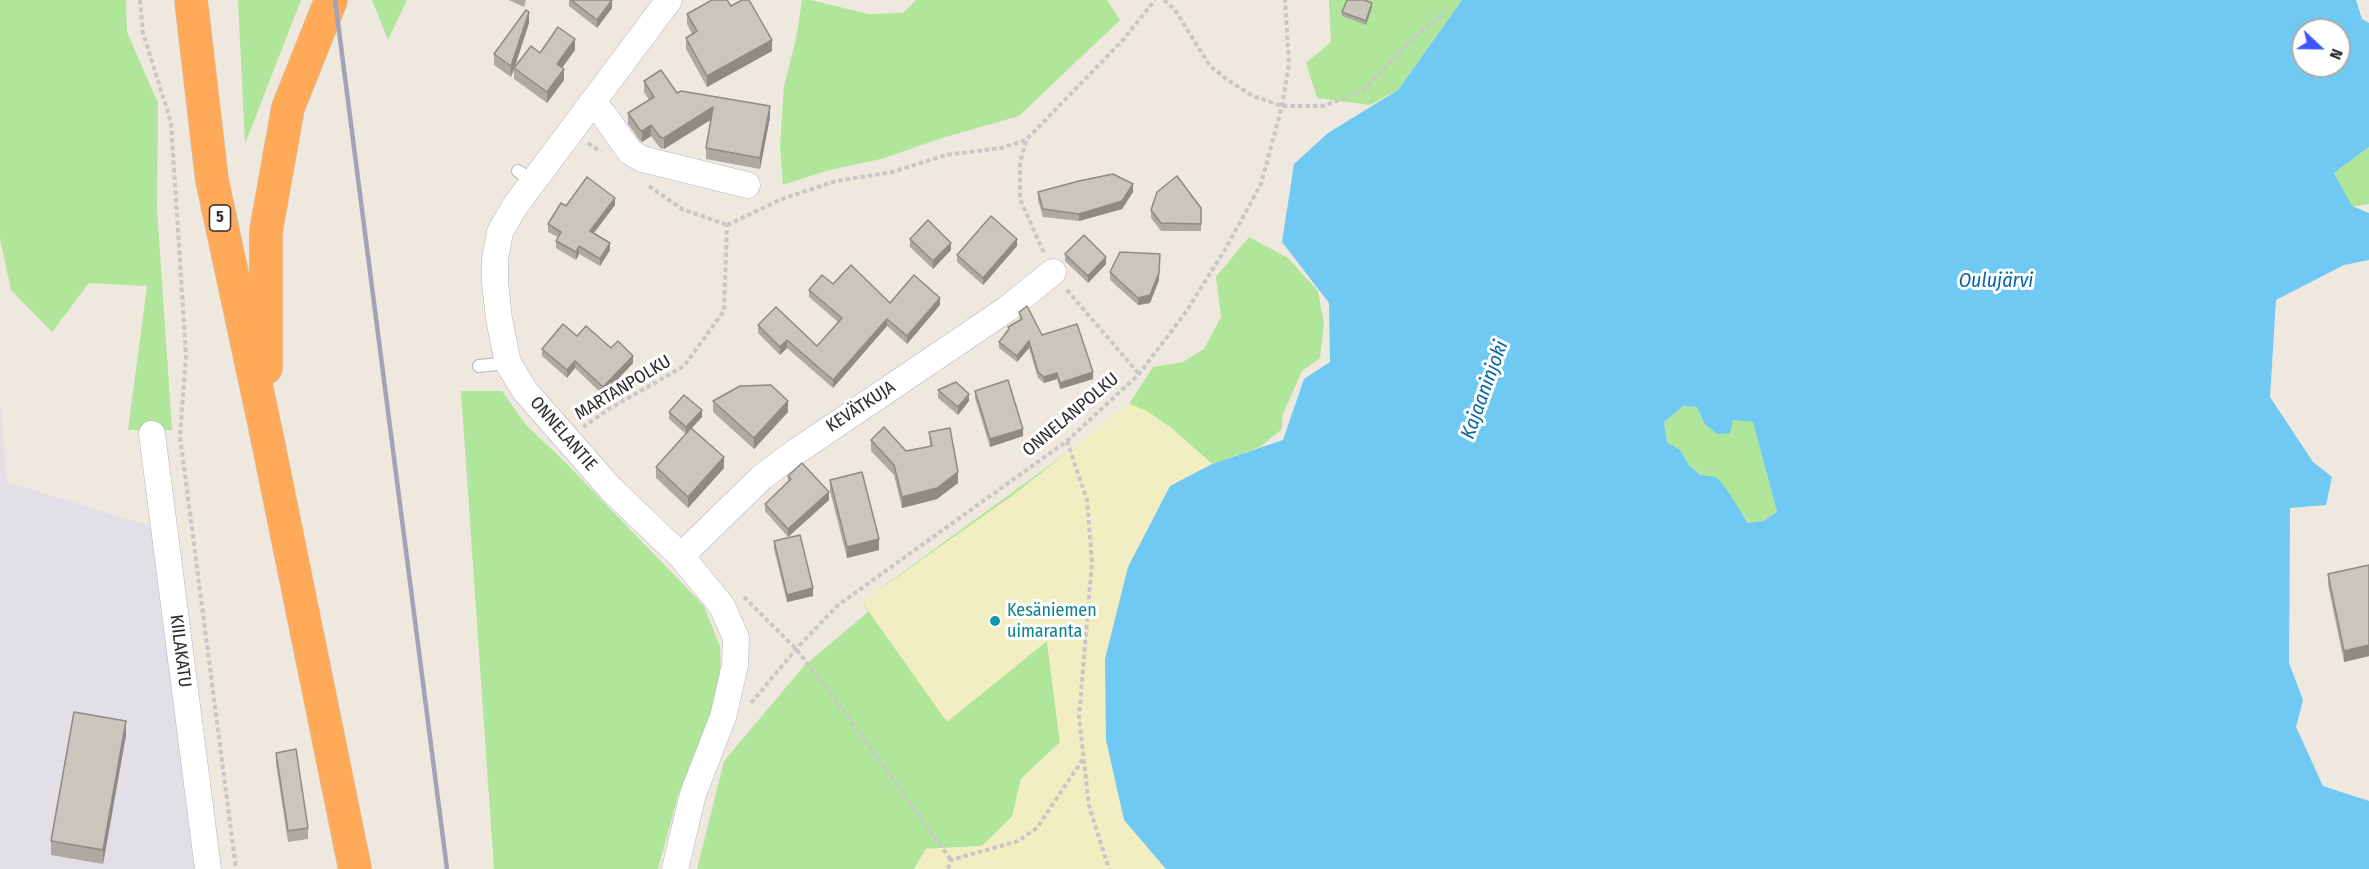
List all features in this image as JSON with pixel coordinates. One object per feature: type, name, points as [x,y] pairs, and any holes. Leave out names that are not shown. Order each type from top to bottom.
[{"type":"highway","name":"5","points":[[191,0],[212,180],[355,869]]},
{"type":"highway","points":[[266,432],[266,231],[288,108],[331,0]]},
{"type":"street","name":"ONNELANTIE","points":[[669,0],[591,103],[526,176],[515,206],[500,232],[495,259],[495,282],[499,319],[508,363],[525,391],[611,489],[681,556],[722,606],[736,638],[735,665],[723,717],[693,794],[675,869]]},
{"type":"street","points":[[591,103],[603,115],[630,152],[642,159],[747,185]]},
{"type":"street","name":"KEVÄTKUJA","points":[[681,556],[762,477],[788,457],[1007,309],[1053,272]]},
{"type":"street","name":"KIILAKATU","points":[[152,434],[208,869]]},
{"type":"lane","points":[[479,366],[508,363]]},
{"type":"path","points":[[140,0],[142,33],[171,122],[186,355],[180,436],[236,869]]},
{"type":"path","name":"MARTANPOLKU","points":[[567,439],[609,409],[684,366],[723,311],[727,225],[782,199],[836,181],[892,172],[946,155],[1001,148],[1026,140],[1123,40],[1155,0]]},
{"type":"path","points":[[1164,0],[1175,10],[1210,66],[1252,96],[1282,106],[1323,106],[1363,91],[1409,42],[1445,12]]},
{"type":"path","name":"ONNELANPOLKU","points":[[750,703],[796,649],[838,605],[1067,441],[1139,374],[1186,312],[1226,248],[1261,184],[1282,106],[1289,64],[1286,0]]},
{"type":"path","points":[[1067,441],[1087,500],[1091,538],[1092,562],[1079,717],[1083,758],[1089,806],[1110,869]]},
{"type":"path","points":[[796,649],[951,860]]},
{"type":"path","points":[[951,860],[1018,841],[1037,828],[1083,758]]},
{"type":"path","points":[[948,869],[951,860]]},
{"type":"shaded area","points":[[0,401],[7,482],[153,527],[196,869],[0,869]]},
{"type":"green space","points":[[0,0],[126,0],[127,32],[158,103],[157,209],[172,430],[128,430],[147,286],[89,283],[52,332],[11,290],[0,239]]},
{"type":"green space","points":[[238,0],[301,0],[245,144],[239,20]]},
{"type":"green space","points":[[372,0],[407,0],[388,40]]},
{"type":"green space","points":[[802,0],[869,14],[903,13],[916,0],[1107,0],[1120,20],[1019,116],[942,138],[881,159],[829,170],[783,185],[780,146],[784,86],[796,39]]},
{"type":"green space","points":[[1329,0],[1462,0],[1398,90],[1370,105],[1317,98],[1306,63],[1331,42]]},
{"type":"green space","points":[[2369,147],[2369,204],[2352,207],[2334,173]]},
{"type":"green space","points":[[1249,237],[1288,258],[1318,291],[1324,323],[1320,358],[1302,371],[1282,416],[1282,429],[1260,447],[1212,464],[1170,427],[1129,404],[1153,367],[1183,362],[1204,349],[1221,317],[1216,277]]},
{"type":"green space","points":[[461,391],[502,391],[526,425],[565,462],[704,606],[720,646],[721,678],[706,738],[679,792],[658,869],[494,869]]},
{"type":"green space","points":[[1683,406],[1697,407],[1704,423],[1733,420],[1753,421],[1777,512],[1763,521],[1749,523],[1738,508],[1689,465],[1680,450],[1667,442],[1664,422]]},
{"type":"green space","points":[[1065,454],[1047,641],[1060,742],[1021,779],[1012,817],[982,846],[926,849],[914,869],[697,869],[724,761],[804,666],[868,612],[862,602]]},
{"type":"sand","name":"Kesäniemen uimaranta","points":[[1129,404],[1147,411],[1170,427],[1212,464],[1170,486],[1128,567],[1124,820],[1166,869],[914,869],[926,849],[982,846],[1012,817],[1021,779],[1060,743],[1047,641],[947,722],[862,602],[1013,495]]},
{"type":"water","name":"Oulujärvi","points":[[1462,0],[2356,0],[2362,19],[2369,23],[2369,147],[2334,173],[2352,206],[2369,213],[2369,260],[2344,265],[2276,300],[2270,397],[2313,462],[2332,477],[2326,505],[2290,508],[2289,663],[2303,700],[2296,727],[2323,786],[2369,801],[2369,869],[1166,869],[1124,820],[1106,740],[1105,659],[1128,567],[1170,486],[1212,464],[1283,440],[1304,379],[1330,362],[1329,303],[1282,242],[1294,164],[1328,133],[1398,90]],"holes":[[[1683,406],[1697,407],[1704,423],[1717,434],[1730,433],[1733,420],[1753,422],[1777,512],[1763,521],[1748,523],[1716,477],[1700,475],[1689,465],[1680,450],[1667,442],[1664,422]]]},
{"type":"building","points":[[571,0],[612,0],[597,20]]},
{"type":"building","points":[[712,0],[727,0],[731,6],[742,0],[749,0],[772,40],[707,76],[686,38],[697,31],[687,14]]},
{"type":"building","points":[[1347,0],[1364,0],[1372,3],[1366,21],[1342,12]]},
{"type":"building","points":[[526,10],[529,12],[511,66],[494,54]]},
{"type":"building","points":[[558,27],[575,39],[557,64],[564,69],[547,92],[514,68],[531,46],[540,53]]},
{"type":"building","points":[[661,70],[677,93],[681,91],[770,106],[760,158],[706,148],[713,107],[664,138],[660,137],[651,125],[640,130],[628,113],[654,97],[644,81]]},
{"type":"building","points":[[1113,174],[1133,184],[1122,201],[1079,214],[1043,209],[1038,192]]},
{"type":"building","points":[[1177,176],[1201,208],[1201,224],[1161,223],[1151,210],[1157,192]]},
{"type":"building","points":[[587,177],[615,198],[590,231],[610,243],[600,259],[579,246],[576,252],[556,241],[561,232],[548,224],[561,203],[566,206]]},
{"type":"building","points":[[991,216],[1017,239],[983,278],[957,255]]},
{"type":"building","points":[[928,220],[951,243],[933,261],[910,239]]},
{"type":"building","points":[[1084,235],[1106,257],[1088,276],[1065,254]]},
{"type":"building","points":[[1120,252],[1160,254],[1159,273],[1150,295],[1138,298],[1110,272]]},
{"type":"building","points":[[851,265],[890,303],[914,275],[940,298],[907,336],[887,319],[833,380],[787,340],[780,347],[758,325],[776,307],[817,346],[842,318],[809,290],[822,275],[833,284]]},
{"type":"building","points":[[1027,306],[1042,335],[1077,324],[1093,372],[1060,383],[1057,373],[1044,377],[1038,372],[1029,341],[1017,356],[999,342],[1009,329],[1008,327],[1022,319],[1019,312]]},
{"type":"building","points":[[563,324],[577,336],[586,326],[611,348],[618,341],[633,356],[603,387],[575,361],[567,370],[542,349]]},
{"type":"building","points":[[1008,380],[1023,429],[990,439],[975,391]]},
{"type":"building","points":[[956,382],[969,394],[958,407],[938,390]]},
{"type":"building","points":[[771,385],[788,401],[754,438],[713,401],[740,386]]},
{"type":"building","points":[[684,395],[702,410],[686,427],[669,412]]},
{"type":"building","points":[[884,427],[906,451],[932,446],[929,432],[950,428],[958,472],[937,488],[902,497],[894,465],[871,440]]},
{"type":"building","points":[[691,428],[724,457],[688,497],[656,467]]},
{"type":"building","points":[[802,463],[829,492],[788,529],[765,504],[791,479],[788,476]]},
{"type":"building","points":[[862,472],[879,539],[847,547],[830,480]]},
{"type":"building","points":[[800,535],[813,588],[787,595],[774,541]]},
{"type":"building","points":[[2369,565],[2369,645],[2344,651],[2328,574]]},
{"type":"building","points":[[74,712],[126,721],[103,850],[51,841]]},
{"type":"building","points":[[296,749],[308,828],[288,831],[276,753]]},
{"type":"railway","points":[[335,0],[447,869]]},
{"type":"place","name":"Kesäniemen uimaranta","points":[[995,621]]},
{"type":"water label","name":"Kajaaninjoki","points":[[1485,390]]}]
